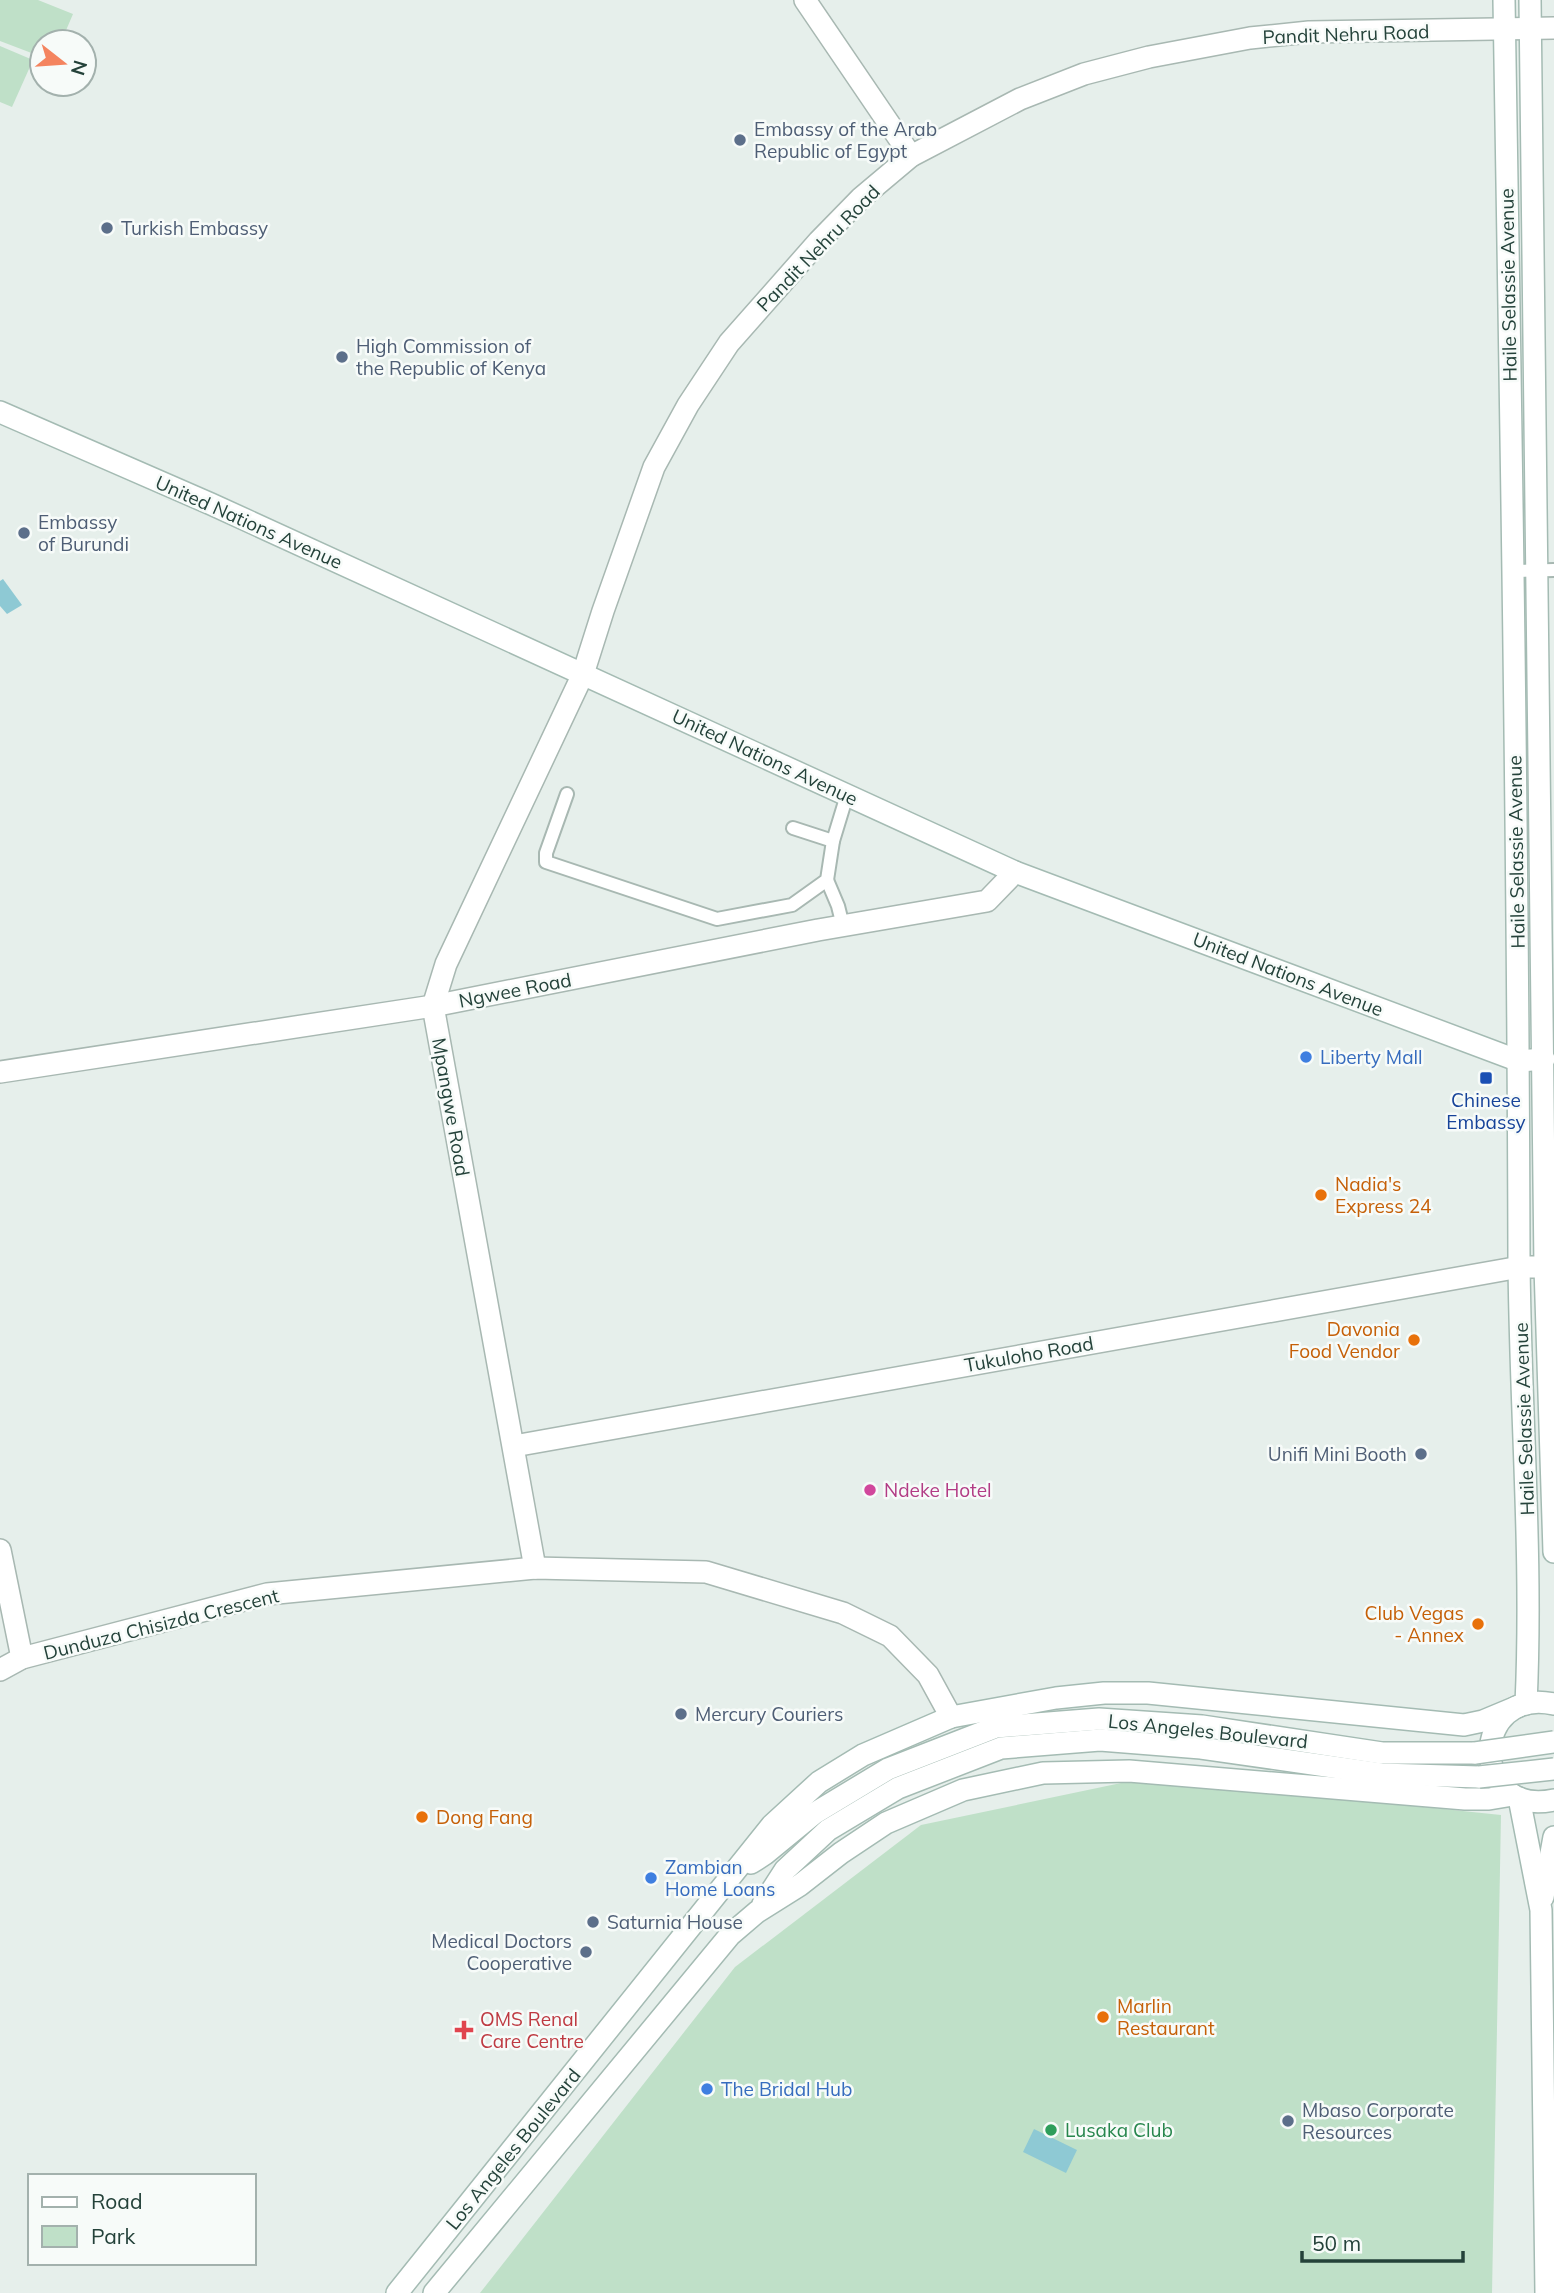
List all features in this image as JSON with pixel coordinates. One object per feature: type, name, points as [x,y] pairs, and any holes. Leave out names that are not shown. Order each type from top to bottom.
[{"type":"main road","points":[[805,0],[911,156]]},
{"type":"main road","name":"Haile Selassie Avenue","points":[[1504,0],[1520,1267],[1530,1630],[1522,1705]]},
{"type":"main road","name":"Haile Selassie Avenue","points":[[1530,0],[1546,570],[1549,1058],[1545,1267],[1554,1552]]},
{"type":"main road","name":"Pandit Nehru Road","points":[[583,674],[654,467],[688,405],[729,343],[819,241],[861,198],[911,156],[1020,99],[1084,74],[1149,57],[1250,38],[1309,32],[1554,28]]},
{"type":"main road","name":"United Nations Avenue","points":[[0,412],[211,504],[1015,872],[1519,1061],[1549,1058]]},
{"type":"main road","name":"Mpangwe Road","points":[[535,1567],[433,1006],[446,964],[583,674]]},
{"type":"main road","name":"Ngwee Road","points":[[0,1072],[433,1006],[843,926],[987,901],[1015,872]]},
{"type":"main road","name":"Tukuloho Road","points":[[514,1446],[1520,1267],[1545,1267]]},
{"type":"main road","points":[[0,1550],[22,1658]]},
{"type":"main road","name":"Dunduza Chisizda Crescent","points":[[0,1670],[22,1658],[267,1594],[535,1567],[706,1572],[843,1613],[890,1636],[928,1675],[951,1717]]},
{"type":"main road","name":"Los Angeles Boulevard","points":[[397,2293],[772,1825],[819,1782],[863,1755],[951,1717],[1056,1698],[1104,1693],[1148,1693],[1464,1724],[1483,1721],[1522,1705]]},
{"type":"main road","points":[[1541,1910],[1516,1797],[1505,1790],[1494,1775],[1489,1749],[1498,1724],[1511,1711],[1522,1705],[1540,1702],[1554,1704]]},
{"type":"main road","name":"Los Angeles Boulevard","points":[[734,1874],[765,1854],[815,1813],[888,1769],[996,1727],[1099,1719],[1202,1726],[1382,1752],[1475,1753],[1554,1742]]},
{"type":"main road","name":"Los Angeles Boulevard","points":[[757,1912],[785,1870],[828,1830],[898,1788],[1001,1748],[1100,1740],[1201,1748],[1381,1774],[1479,1777],[1554,1769]]},
{"type":"main road","name":"Los Angeles Boulevard","points":[[435,2293],[730,1935],[757,1912],[800,1885],[886,1823],[963,1790],[1043,1773],[1129,1771],[1413,1796],[1465,1799],[1516,1797],[1533,1802],[1554,1800]]},
{"type":"main road","points":[[1546,2293],[1541,1910],[1554,1837]]},
{"type":"lane","points":[[1512,571],[1546,570]]},
{"type":"lane","points":[[567,794],[546,853],[547,862],[717,919],[792,905],[827,880]]},
{"type":"lane","points":[[843,926],[827,880],[833,841],[847,794]]},
{"type":"lane","points":[[793,828],[833,841]]},
{"type":"green space","points":[[0,0],[38,0],[73,14],[67,28],[28,28],[28,52],[0,41]]},
{"type":"green space","points":[[0,46],[28,58],[28,71],[12,107],[0,102]]},
{"type":"green space","name":"Lusaka Club","points":[[1145,1778],[1501,1815],[1492,2293],[480,2293],[735,1967],[921,1825]]},
{"type":"water","points":[[3,579],[22,605],[7,614],[0,606],[0,581]]},
{"type":"water","points":[[1034,2129],[1077,2150],[1066,2173],[1023,2152]]},
{"type":"place","name":"Embassy of the Arab Republic of Egypt","points":[[740,140]]},
{"type":"place","name":"Turkish Embassy","points":[[107,228]]},
{"type":"place","name":"High Commission of the Republic of Kenya","points":[[342,357]]},
{"type":"place","name":"Embassy of Burundi","points":[[24,533]]},
{"type":"place","name":"Liberty Mall","points":[[1306,1057]]},
{"type":"place","name":"Chinese Embassy","points":[[1486,1078]]},
{"type":"place","name":"Nadia's Express 24","points":[[1321,1195]]},
{"type":"place","name":"Davonia Food Vendor","points":[[1414,1340]]},
{"type":"place","name":"Unifi Mini Booth","points":[[1421,1454]]},
{"type":"place","name":"Ndeke Hotel","points":[[870,1490]]},
{"type":"place","name":"Club Vegas - Annex","points":[[1478,1624]]},
{"type":"place","name":"Mercury Couriers","points":[[681,1714]]},
{"type":"place","name":"Dong Fang","points":[[422,1817]]},
{"type":"place","name":"Zambian Home Loans","points":[[651,1878]]},
{"type":"place","name":"Saturnia House","points":[[593,1922]]},
{"type":"place","name":"Medical Doctors Cooperative","points":[[586,1952]]},
{"type":"place","name":"Marlin Restaurant","points":[[1103,2017]]},
{"type":"place","name":"OMS Renal Care Centre","points":[[464,2030]]},
{"type":"place","name":"The Bridal Hub","points":[[707,2089]]},
{"type":"place","name":"Mbaso Corporate Resources","points":[[1288,2121]]},
{"type":"place","name":"Lusaka Club","points":[[1051,2130]]}]
